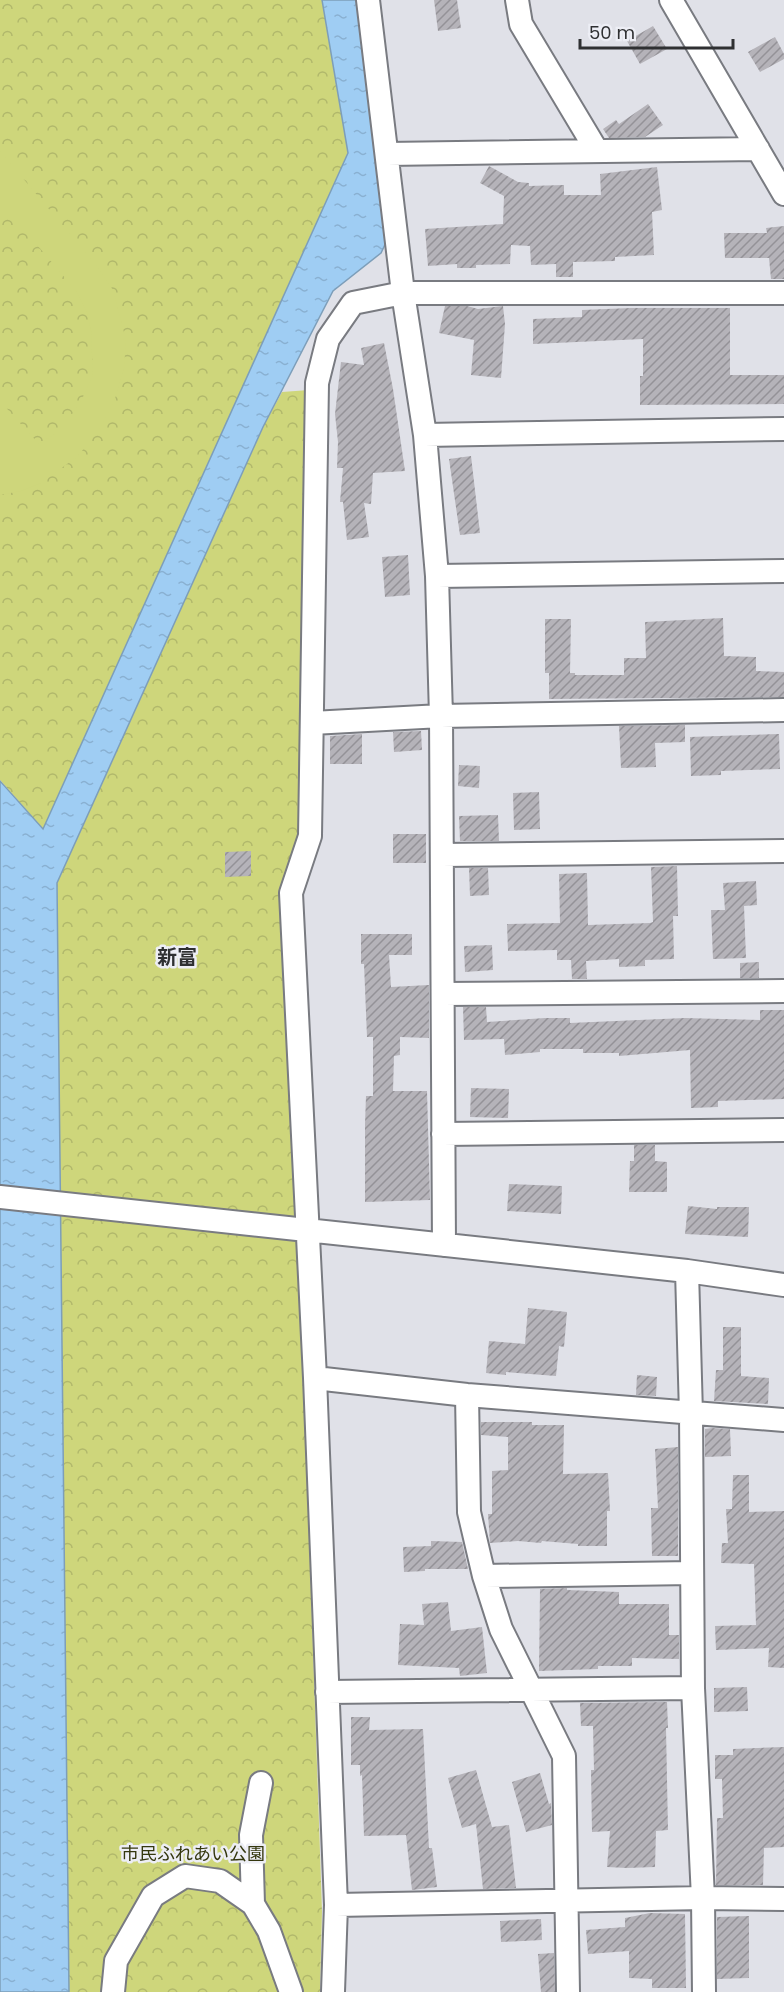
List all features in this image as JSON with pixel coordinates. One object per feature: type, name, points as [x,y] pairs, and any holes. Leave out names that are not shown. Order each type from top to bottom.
[{"type":"street","points":[[368,0],[404,293],[425,435],[437,576],[441,716],[444,1245]]},
{"type":"street","points":[[517,0],[521,24],[597,151]]},
{"type":"street","points":[[671,0],[784,194]]},
{"type":"street","points":[[387,154],[758,149]]},
{"type":"street","points":[[333,1992],[336,1905],[315,1378],[291,893],[310,836],[317,383],[328,339],[353,303],[404,293],[784,293]]},
{"type":"street","points":[[425,435],[784,429]]},
{"type":"street","points":[[437,576],[784,571]]},
{"type":"street","points":[[312,723],[441,716],[784,710]]},
{"type":"street","points":[[442,855],[784,851]]},
{"type":"street","points":[[442,994],[784,992]]},
{"type":"street","points":[[443,1134],[784,1130]]},
{"type":"street","points":[[0,1197],[687,1271],[784,1284]]},
{"type":"street","points":[[687,1271],[691,1414],[693,1688],[703,1898],[704,1992]]},
{"type":"street","points":[[315,1378],[467,1395],[784,1420]]},
{"type":"street","points":[[467,1395],[469,1512],[484,1576],[501,1629],[564,1756],[568,1992]]},
{"type":"street","points":[[484,1576],[692,1573]]},
{"type":"street","points":[[327,1692],[693,1688]]},
{"type":"street","points":[[253,1904],[251,1835],[261,1783]]},
{"type":"street","points":[[113,1992],[116,1960],[153,1896],[185,1876],[220,1881],[253,1904],[269,1931],[291,1992]]},
{"type":"street","points":[[336,1905],[703,1898],[784,1899]]},
{"type":"green space","points":[[0,0],[322,0],[348,153],[43,829],[0,780]]},
{"type":"green space","points":[[0,151],[96,265],[113,290],[126,340],[124,368],[114,402],[100,428],[78,456],[41,483],[21,491],[0,495],[0,401],[39,444],[56,433],[69,419],[82,399],[93,375],[91,331],[87,312],[76,291],[0,201]]},
{"type":"green space","name":"市民ふれあい公園","points":[[309,390],[303,836],[287,892],[322,1911],[320,1992],[68,1992],[57,883],[263,427],[282,392]]},
{"type":"water","points":[[322,0],[357,0],[390,234],[381,253],[333,291],[263,427],[57,883],[69,1992],[0,1992],[0,781],[43,829],[348,153]]},
{"type":"building","points":[[434,0],[457,0],[461,28],[438,31]]},
{"type":"building","points":[[653,26],[667,49],[640,64],[627,41]]},
{"type":"building","points":[[775,37],[784,54],[784,59],[760,72],[748,52]]},
{"type":"building","points":[[648,104],[663,125],[645,137],[609,138],[603,129],[616,120],[619,124]]},
{"type":"building","points":[[489,166],[518,182],[529,183],[529,186],[564,185],[564,195],[601,195],[600,174],[657,167],[662,210],[652,212],[654,255],[615,257],[615,261],[573,262],[573,277],[556,277],[556,264],[531,265],[530,246],[511,245],[510,264],[476,265],[476,268],[457,268],[457,264],[428,266],[425,229],[503,224],[504,196],[480,183]]},
{"type":"building","points":[[784,226],[784,279],[771,279],[769,258],[725,258],[724,233],[767,233],[766,228]]},
{"type":"building","points":[[445,306],[467,306],[478,309],[503,306],[505,324],[501,378],[471,375],[474,340],[439,333]]},
{"type":"building","points":[[730,308],[730,375],[784,375],[784,404],[640,405],[643,339],[533,344],[533,319],[582,317],[582,310]]},
{"type":"building","points":[[384,343],[405,471],[373,473],[371,504],[364,503],[369,537],[347,540],[343,502],[340,502],[343,468],[337,468],[338,442],[335,414],[341,362],[364,365],[361,348]]},
{"type":"building","points":[[471,456],[480,533],[460,535],[449,459]]},
{"type":"building","points":[[408,555],[410,595],[385,597],[382,557]]},
{"type":"building","points":[[723,618],[724,656],[756,657],[756,671],[784,672],[784,697],[549,699],[549,673],[545,673],[545,619],[571,619],[570,673],[575,673],[575,675],[624,675],[624,658],[646,658],[645,622]]},
{"type":"building","points":[[685,725],[685,742],[655,743],[656,767],[621,768],[619,726]]},
{"type":"building","points":[[421,731],[422,750],[394,752],[393,732]]},
{"type":"building","points":[[362,734],[362,764],[330,764],[330,736]]},
{"type":"building","points":[[779,734],[780,769],[721,771],[721,775],[691,776],[690,737]]},
{"type":"building","points":[[459,765],[480,766],[479,788],[458,786]]},
{"type":"building","points":[[539,792],[540,829],[514,830],[513,793]]},
{"type":"building","points":[[498,815],[499,841],[460,841],[459,816]]},
{"type":"building","points":[[393,834],[426,834],[426,863],[393,863]]},
{"type":"building","points":[[251,851],[251,876],[225,877],[225,852]]},
{"type":"building","points":[[677,866],[678,916],[673,916],[674,959],[645,960],[645,966],[619,967],[619,959],[586,961],[587,979],[572,979],[571,960],[557,960],[557,950],[508,951],[507,924],[560,923],[559,874],[587,873],[588,925],[650,923],[653,922],[651,867]]},
{"type":"building","points":[[469,868],[488,868],[489,895],[470,896]]},
{"type":"building","points":[[756,881],[757,905],[744,906],[746,958],[713,959],[711,910],[725,910],[723,883]]},
{"type":"building","points":[[361,934],[412,934],[412,955],[389,955],[391,987],[429,985],[429,1038],[400,1037],[400,1055],[394,1056],[393,1091],[427,1091],[430,1200],[365,1202],[366,1096],[373,1096],[373,1037],[367,1037]]},
{"type":"building","points":[[492,945],[493,970],[465,972],[464,946]]},
{"type":"building","points":[[759,962],[759,978],[740,978],[740,963]]},
{"type":"building","points":[[463,1007],[486,1007],[487,1022],[570,1018],[570,1023],[685,1018],[760,1020],[760,1010],[784,1010],[784,1099],[718,1101],[718,1107],[691,1108],[690,1050],[619,1056],[619,1053],[583,1053],[583,1049],[540,1049],[540,1052],[505,1055],[504,1039],[464,1040]]},
{"type":"building","points":[[471,1088],[509,1089],[508,1118],[470,1117]]},
{"type":"building","points":[[634,1145],[655,1145],[655,1161],[667,1162],[667,1192],[629,1192],[630,1161],[634,1161]]},
{"type":"building","points":[[509,1184],[562,1186],[561,1214],[507,1211]]},
{"type":"building","points":[[688,1206],[717,1209],[717,1207],[749,1207],[748,1237],[685,1234]]},
{"type":"building","points":[[528,1308],[567,1312],[564,1347],[559,1346],[556,1376],[506,1372],[506,1375],[486,1373],[489,1341],[525,1344]]},
{"type":"building","points":[[723,1327],[741,1327],[741,1376],[769,1378],[768,1404],[714,1401],[716,1370],[723,1370]]},
{"type":"building","points":[[637,1375],[657,1377],[656,1396],[636,1395]]},
{"type":"building","points":[[481,1422],[532,1422],[532,1425],[564,1425],[563,1474],[608,1473],[610,1511],[607,1511],[607,1546],[578,1546],[578,1544],[542,1541],[541,1543],[518,1541],[490,1543],[488,1514],[492,1514],[492,1471],[508,1470],[508,1437],[481,1435]]},
{"type":"building","points":[[705,1429],[730,1429],[731,1456],[705,1457]]},
{"type":"building","points":[[678,1447],[678,1556],[652,1556],[651,1508],[658,1508],[655,1449]]},
{"type":"building","points":[[733,1475],[749,1475],[749,1512],[784,1511],[784,1668],[768,1667],[769,1648],[716,1650],[715,1626],[756,1625],[754,1564],[721,1563],[722,1543],[728,1543],[726,1509],[732,1509]]},
{"type":"building","points":[[431,1541],[462,1542],[468,1569],[425,1569],[425,1571],[404,1572],[403,1547],[431,1546]]},
{"type":"building","points":[[567,1588],[567,1590],[619,1592],[619,1604],[669,1604],[669,1635],[679,1635],[679,1659],[632,1658],[632,1666],[598,1666],[598,1669],[539,1671],[540,1589]]},
{"type":"building","points":[[448,1602],[451,1631],[482,1627],[487,1673],[460,1676],[459,1668],[398,1665],[400,1624],[424,1625],[422,1604]]},
{"type":"building","points":[[747,1687],[748,1711],[714,1712],[714,1688]]},
{"type":"building","points":[[667,1702],[668,1830],[656,1831],[655,1867],[607,1867],[610,1831],[592,1832],[593,1726],[581,1726],[580,1703]]},
{"type":"building","points":[[351,1717],[370,1717],[369,1730],[423,1729],[429,1848],[432,1848],[437,1887],[412,1890],[406,1835],[364,1836],[362,1775],[360,1776],[360,1765],[351,1765]]},
{"type":"building","points":[[784,1747],[784,1847],[764,1848],[763,1885],[716,1885],[717,1818],[723,1818],[722,1779],[715,1779],[715,1755],[733,1755],[733,1749]]},
{"type":"building","points":[[476,1770],[492,1827],[509,1825],[516,1888],[483,1889],[476,1824],[462,1828],[448,1778]]},
{"type":"building","points":[[540,1773],[549,1804],[551,1803],[552,1825],[526,1832],[512,1782]]},
{"type":"building","points":[[650,1913],[685,1914],[686,1988],[652,1988],[652,1979],[629,1978],[629,1951],[588,1954],[586,1930],[625,1927],[625,1918]]},
{"type":"building","points":[[749,1916],[749,1978],[717,1979],[717,1917]]},
{"type":"building","points":[[541,1919],[542,1940],[501,1942],[500,1921]]},
{"type":"building","points":[[554,1953],[555,1992],[541,1992],[538,1954]]},
{"type":"district","name":"新富","points":[[177,957]]}]
